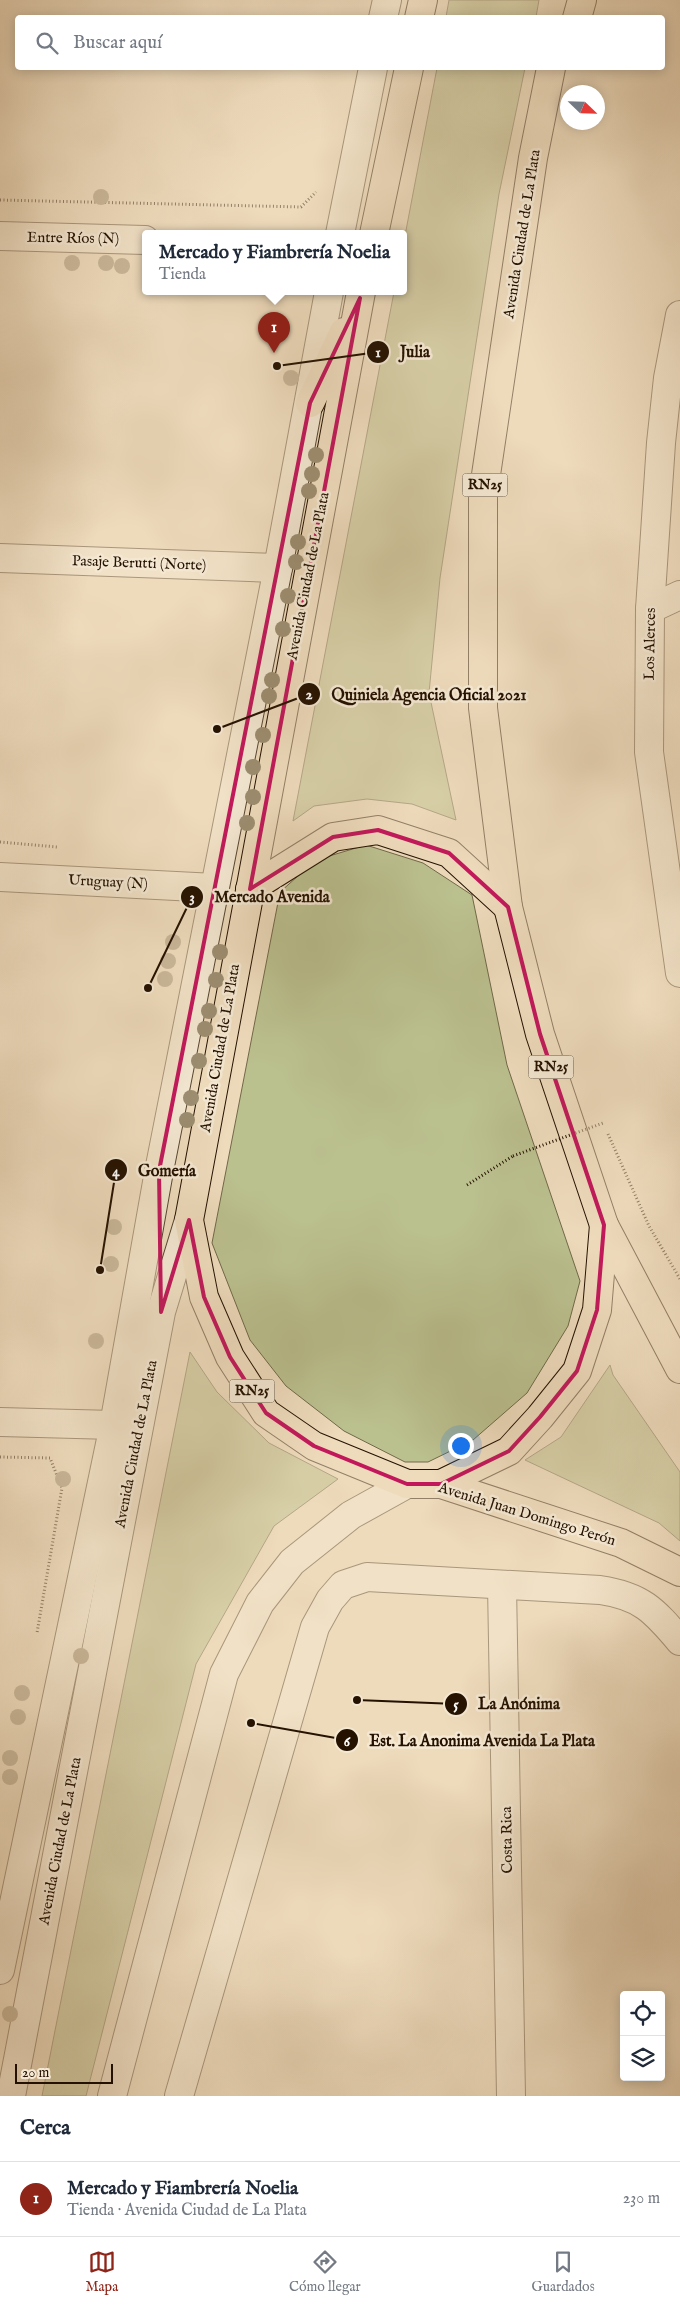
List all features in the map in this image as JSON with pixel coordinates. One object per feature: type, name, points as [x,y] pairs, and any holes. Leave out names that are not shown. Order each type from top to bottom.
[{"type":"highway","points":[[420,15],[423,0]]},
{"type":"highway","points":[[561,15],[564,0]]},
{"type":"highway","points":[[578,15],[582,0]]},
{"type":"highway","points":[[375,230],[409,70]]},
{"type":"highway","name":"Avenida Ciudad de La Plata","points":[[551,70],[534,158],[483,495],[482,708],[508,907],[540,1034],[604,1225]]},
{"type":"highway","points":[[534,158],[561,70]]},
{"type":"highway","points":[[310,403],[360,295]]},
{"type":"highway","name":"Avenida Ciudad de La Plata","points":[[189,1220],[360,295]]},
{"type":"highway","points":[[250,889],[333,837],[378,830],[449,853],[508,907]]},
{"type":"highway","name":"Avenida Juan Domingo Perón","points":[[189,1220],[204,1297],[230,1357],[266,1413],[314,1446],[407,1484],[441,1484],[621,1543],[680,1572]]},
{"type":"highway","points":[[441,1484],[508,1451],[540,1417],[577,1371],[597,1310],[604,1225]]},
{"type":"highway","name":"RN25","points":[[604,1225],[680,1369]]},
{"type":"street","points":[[384,15],[386,0]]},
{"type":"street","points":[[341,230],[373,70]]},
{"type":"street","name":"Entre Ríos (N)","points":[[0,236],[142,240]]},
{"type":"street","name":"Avenida Ciudad de La Plata","points":[[0,1970],[3,1939],[114,1425],[159,1171],[310,403],[328,295]]},
{"type":"street","name":"Los Alerces","points":[[680,316],[668,378],[670,447],[650,610],[649,752],[680,973]]},
{"type":"street","name":"Pasaje Berutti (Norte)","points":[[0,558],[278,568]]},
{"type":"street","points":[[650,610],[680,595]]},
{"type":"street","name":"Uruguay (N)","points":[[0,877],[215,888]]},
{"type":"street","points":[[159,1171],[161,1312]]},
{"type":"street","name":"Avenida Ciudad de La Plata","points":[[11,2096],[161,1312],[189,1220]]},
{"type":"street","points":[[0,1422],[114,1425]]},
{"type":"street","points":[[112,2096],[224,1674],[260,1603],[292,1562],[352,1515],[407,1484]]},
{"type":"street","points":[[179,2096],[315,1627],[330,1600],[343,1585],[367,1577],[502,1584],[620,1593],[643,1603],[680,1641]]},
{"type":"street","name":"Costa Rica","points":[[502,1584],[511,2096]]},
{"type":"street","points":[[3,1939],[62,1834]]},
{"type":"street","points":[[122,2054],[131,2096]]},
{"type":"path","points":[[0,200],[301,207]]},
{"type":"path","points":[[467,1185],[513,1156],[604,1123],[649,1226],[680,1279]]},
{"type":"path","points":[[0,1457],[50,1458],[62,1488],[35,1642]]},
{"type":"highlighted area","points":[[360,298],[250,889],[333,837],[378,830],[449,853],[508,907],[540,1034],[604,1225],[597,1310],[577,1371],[540,1417],[509,1451],[441,1484],[407,1484],[314,1446],[266,1413],[230,1357],[204,1297],[189,1220],[161,1312],[159,1171],[310,403]]},
{"type":"green space","points":[[449,0],[539,0],[536,15],[446,15]]},
{"type":"green space","points":[[437,70],[525,70],[499,194],[440,578],[429,693],[456,820],[412,804],[367,799],[314,806],[293,821],[393,295],[407,295],[406,230]]},
{"type":"green space","points":[[366,845],[423,863],[472,895],[507,1065],[580,1281],[568,1326],[527,1393],[473,1440],[428,1462],[405,1462],[344,1431],[286,1386],[250,1340],[212,1243],[280,892],[316,860]]},
{"type":"green space","points":[[190,1352],[217,1392],[269,1443],[338,1479],[274,1526],[196,1664],[86,2096],[42,2096]]},
{"type":"green space","points":[[610,1365],[613,1375],[680,1472],[680,1541],[659,1523],[525,1460],[561,1437]]},
{"type":"place","name":"Mercado y Fiambrería Noelia","points":[[274,353]]},
{"type":"place","name":"Julia","points":[[277,366]]},
{"type":"place","name":"Quiniela Agencia Oficial 2021","points":[[217,729]]},
{"type":"place","name":"Mercado Avenida","points":[[148,988]]},
{"type":"place","name":"Gomería","points":[[100,1270]]},
{"type":"place","name":"La Anónima","points":[[357,1700]]},
{"type":"place","name":"Est. La Anonima Avenida La Plata","points":[[251,1723]]}]
